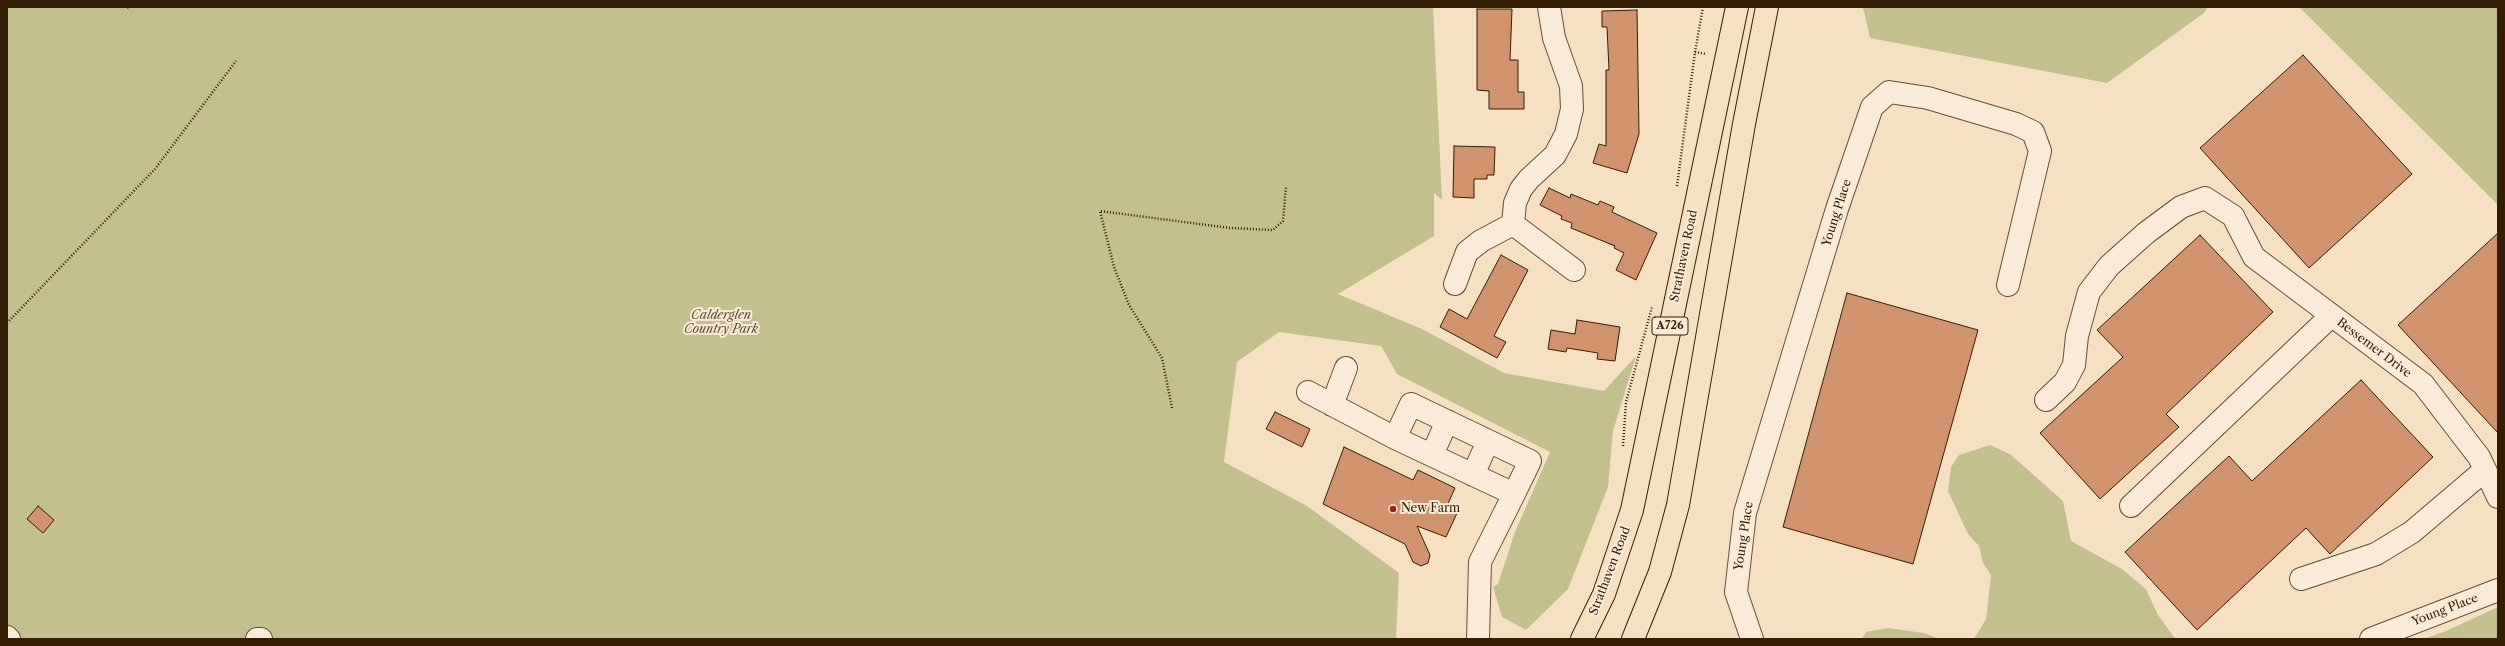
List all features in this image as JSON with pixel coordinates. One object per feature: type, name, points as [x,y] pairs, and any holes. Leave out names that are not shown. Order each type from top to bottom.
[{"type":"main road","name":"Strathaven Road","points":[[1582,639],[1607,587],[1632,510],[1737,7]]},
{"type":"main road","points":[[1633,639],[1660,572],[1678,505],[1744,124],[1767,7]]},
{"type":"street","points":[[1513,224],[1515,203],[1521,189],[1529,179],[1555,155],[1566,134],[1572,109],[1571,86],[1554,38],[1549,7]]},
{"type":"street","name":"Young Place","points":[[1752,639],[1736,592],[1746,513],[1837,209],[1872,106],[1889,92],[1928,98],[2016,124],[2033,132],[2040,151],[2008,285]]},
{"type":"street","name":"Bessemer Drive","points":[[2046,400],[2065,382],[2074,365],[2077,336],[2089,292],[2109,266],[2146,233],[2181,208],[2205,198],[2233,216],[2254,257],[2423,384],[2480,457],[2498,497]]},
{"type":"street","points":[[1455,284],[1467,252],[1481,241],[1513,224]]},
{"type":"street","points":[[1513,224],[1574,270]]},
{"type":"street","points":[[2131,506],[2331,316]]},
{"type":"street","points":[[1332,404],[1346,368]]},
{"type":"street","points":[[1308,392],[1395,438],[1514,494]]},
{"type":"street","points":[[1395,438],[1411,404],[1530,461],[1480,562],[1478,639]]},
{"type":"street","points":[[1432,455],[1448,421]]},
{"type":"street","points":[[1473,475],[1488,441]]},
{"type":"street","points":[[2301,579],[2376,554],[2412,532],[2485,470]]},
{"type":"street","name":"Young Place","points":[[2371,639],[2498,590]]},
{"type":"path","points":[[1677,189],[1695,52],[1703,7]]},
{"type":"path","points":[[7,323],[155,169],[236,62]]},
{"type":"path","points":[[1172,408],[1162,358],[1129,305],[1114,267],[1100,211],[1230,228],[1274,230],[1283,221],[1286,187]]},
{"type":"path","points":[[1622,449],[1626,402],[1653,301]]},
{"type":"green space","name":"Calderglen Country Park","points":[[7,7],[1433,7],[1442,200],[1434,193],[1434,236],[1338,294],[1422,329],[1504,373],[1604,391],[1636,356],[1613,431],[1608,487],[1568,589],[1526,630],[1502,617],[1493,587],[1498,584],[1515,532],[1550,452],[1397,374],[1381,346],[1279,332],[1237,362],[1224,462],[1307,506],[1399,573],[1396,639],[7,639]]},
{"type":"green space","points":[[1863,7],[2208,7],[2204,13],[2107,83],[1870,38]]},
{"type":"green space","points":[[2299,7],[2498,7],[2498,205],[2461,168]]},
{"type":"green space","points":[[1990,445],[2010,454],[2063,501],[2071,541],[2122,569],[2146,589],[2158,615],[2173,636],[2177,639],[1974,639],[1986,619],[1991,575],[1983,563],[1979,546],[1968,534],[1948,491],[1951,467],[1959,455]]},
{"type":"green space","points":[[2498,607],[2498,639],[2423,639],[2446,631]]},
{"type":"green space","points":[[1888,628],[1924,633],[1939,639],[1862,639],[1866,632]]},
{"type":"building","points":[[1477,9],[1512,9],[1510,60],[1518,60],[1518,92],[1524,92],[1524,109],[1489,109],[1489,91],[1477,90]]},
{"type":"building","points":[[1637,10],[1639,134],[1627,173],[1593,163],[1599,144],[1606,146],[1606,70],[1609,70],[1607,27],[1602,27],[1602,11]]},
{"type":"building","points":[[2303,55],[2412,174],[2309,268],[2200,148]]},
{"type":"building","points":[[1454,146],[1495,147],[1494,175],[1487,175],[1487,179],[1474,179],[1474,198],[1453,197]]},
{"type":"building","points":[[1549,188],[1570,198],[1571,194],[1598,205],[1600,201],[1614,207],[1612,212],[1657,233],[1636,280],[1616,270],[1624,253],[1614,248],[1615,246],[1571,228],[1572,223],[1561,219],[1562,216],[1540,205]]},
{"type":"building","points":[[2498,233],[2498,433],[2398,325]]},
{"type":"building","points":[[2200,235],[2273,312],[2166,414],[2179,427],[2100,499],[2040,433],[2123,357],[2097,330]]},
{"type":"building","points":[[1501,255],[1528,270],[1494,336],[1506,342],[1497,358],[1440,327],[1449,309],[1467,319]]},
{"type":"building","points":[[1847,293],[1978,330],[1913,564],[1783,527]]},
{"type":"building","points":[[1577,320],[1620,327],[1615,361],[1597,359],[1598,353],[1567,348],[1566,352],[1548,349],[1551,330],[1575,334]]},
{"type":"building","points":[[2361,380],[2433,457],[2330,554],[2306,528],[2197,630],[2125,552],[2229,456],[2252,481]]},
{"type":"building","points":[[1275,412],[1310,429],[1302,447],[1266,429]]},
{"type":"building","name":"New Farm","points":[[1344,447],[1413,480],[1418,470],[1455,488],[1447,506],[1458,511],[1446,537],[1417,526],[1430,555],[1428,563],[1421,566],[1413,562],[1405,544],[1323,504]]},
{"type":"building","points":[[38,506],[54,520],[43,533],[27,519]]},
{"type":"place","name":"New Farm","points":[[1393,509]]}]
